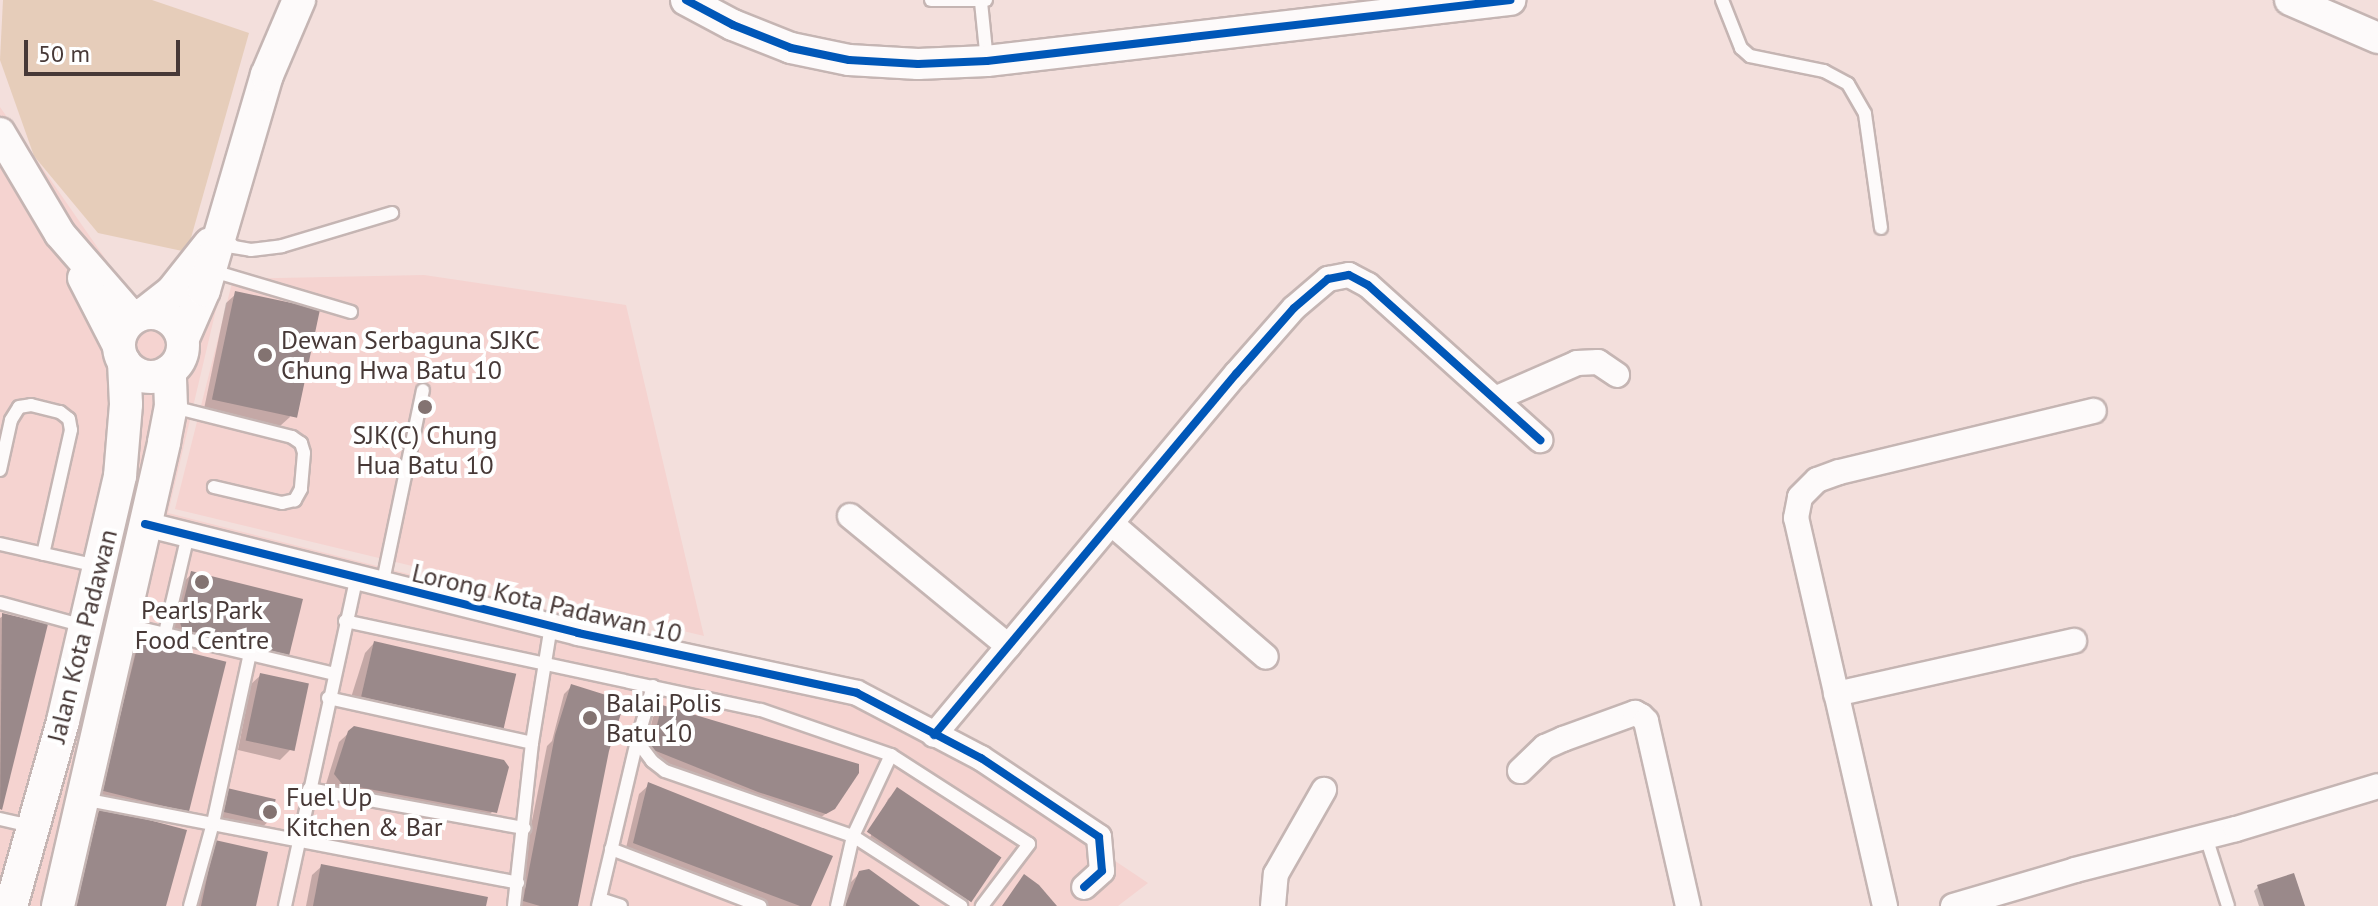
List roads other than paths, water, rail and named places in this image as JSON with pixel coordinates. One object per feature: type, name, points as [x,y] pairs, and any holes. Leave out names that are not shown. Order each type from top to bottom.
[{"type":"main road","points":[[183,338],[197,312],[267,75],[299,0]]},
{"type":"main road","points":[[139,315],[165,315],[180,329],[182,356],[170,371],[151,377],[140,375],[122,355],[122,331],[139,315],[178,286],[219,232]]},
{"type":"main road","name":"Jalan Kota Padawan","points":[[13,885],[34,826],[120,476],[126,404],[122,355]]},
{"type":"main road","name":"Jalan Kota Padawan","points":[[58,906],[171,407],[170,371]]},
{"type":"street","points":[[686,0],[733,25],[791,48],[849,60],[918,64],[987,61],[1510,0]]},
{"type":"street","points":[[2290,0],[2378,38]]},
{"type":"street","points":[[0,133],[60,234],[122,355]]},
{"type":"street","points":[[60,234],[139,315]]},
{"type":"street","points":[[934,735],[1294,308],[1328,279],[1349,275],[1368,285],[1497,398],[1540,440]]},
{"type":"street","points":[[1497,398],[1577,363],[1598,362],[1617,375]]},
{"type":"street","points":[[1885,906],[1796,518],[1800,497],[1817,480],[1839,472],[2094,411]]},
{"type":"street","points":[[850,516],[1008,646]]},
{"type":"street","name":"Lorong Kota Padawan 10","points":[[145,524],[382,586],[857,693],[981,758],[1099,837],[1102,871],[1084,887]]},
{"type":"street","points":[[1112,524],[1266,657]]},
{"type":"street","points":[[1836,694],[2074,641]]},
{"type":"street","points":[[1520,771],[1545,747],[1635,713],[1641,716],[1646,721],[1688,906]]},
{"type":"street","points":[[1953,906],[2378,786]]},
{"type":"street","points":[[1273,906],[1276,874],[1324,790]]},
{"type":"lane","points":[[931,0],[984,1],[987,61]]},
{"type":"lane","points":[[1722,0],[1741,48],[1750,56],[1824,71],[1848,84],[1865,114],[1881,228]]},
{"type":"lane","points":[[219,232],[234,247],[251,250],[282,246],[392,213]]},
{"type":"lane","points":[[210,270],[351,312]]},
{"type":"lane","points":[[382,586],[423,390]]},
{"type":"lane","points":[[0,470],[11,420],[19,407],[31,405],[60,412],[69,419],[71,430],[43,554]]},
{"type":"lane","points":[[171,407],[292,437],[301,443],[304,453],[301,489],[295,500],[282,503],[214,487]]},
{"type":"lane","points":[[165,633],[188,535]]},
{"type":"lane","points":[[0,544],[100,566]]},
{"type":"lane","points":[[285,906],[356,579]]},
{"type":"lane","points":[[0,603],[84,626]]},
{"type":"lane","points":[[345,621],[761,710],[891,755],[1029,844],[982,906]]},
{"type":"lane","points":[[121,624],[334,674]]},
{"type":"lane","points":[[514,906],[532,743],[551,626]]},
{"type":"lane","points":[[190,906],[213,823],[250,653]]},
{"type":"lane","points":[[621,906],[599,902],[653,686]]},
{"type":"lane","points":[[328,698],[532,743]]},
{"type":"lane","points":[[637,741],[652,761],[665,771],[853,836],[961,906]]},
{"type":"lane","points":[[837,906],[853,836],[891,755]]},
{"type":"lane","points":[[309,789],[524,828]]},
{"type":"lane","points":[[83,799],[518,883]]},
{"type":"lane","points":[[0,819],[34,826]]},
{"type":"lane","points":[[2206,837],[2228,906]]},
{"type":"lane","points":[[611,849],[760,906]]},
{"type":"place","name":"Dewan Serbaguna SJKC Chung Hwa Batu 10","points":[[265,355]]},
{"type":"place","name":"SJK(C) Chung Hua Batu 10","points":[[425,407]]},
{"type":"place","name":"Pearls Park Food Centre","points":[[202,582]]},
{"type":"place","name":"Balai Polis Batu 10","points":[[590,718]]},
{"type":"place","name":"Fuel Up Kitchen & Bar","points":[[270,812]]}]
